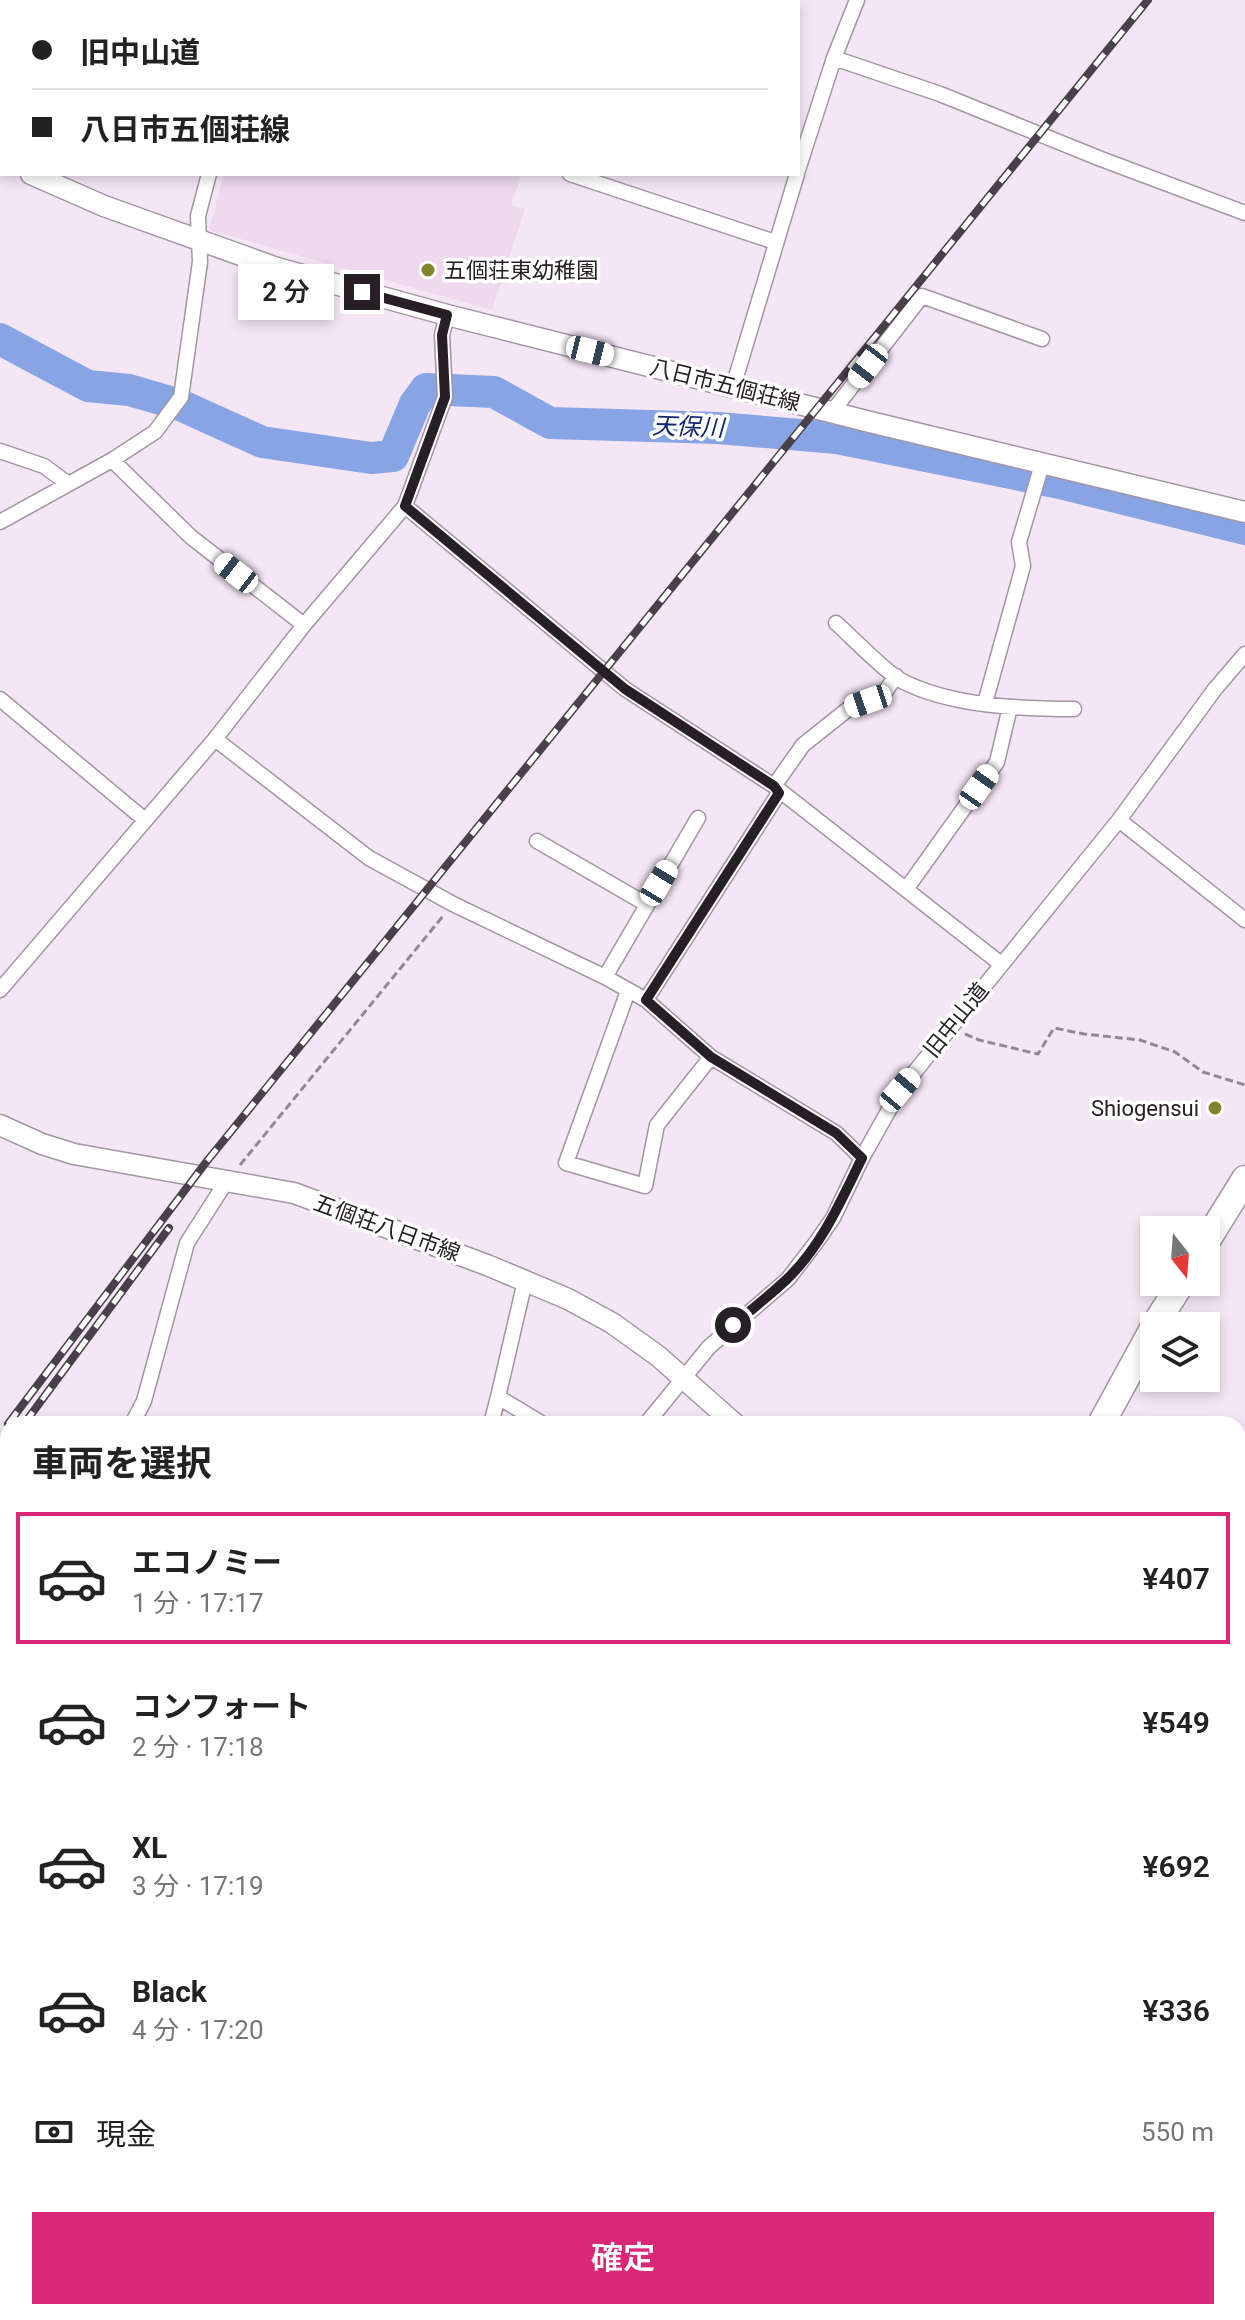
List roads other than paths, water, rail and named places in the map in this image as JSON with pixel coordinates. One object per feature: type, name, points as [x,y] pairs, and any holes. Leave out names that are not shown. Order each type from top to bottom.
[{"type":"highway","points":[[1220,1219],[1245,1179]]},
{"type":"highway","points":[[1105,1416],[1140,1352]]},
{"type":"main road","name":"八日市五個荘線","points":[[36,176],[104,206],[277,268],[447,315],[1245,512]]},
{"type":"main road","name":"五個荘八日市線","points":[[0,1125],[74,1154],[294,1193],[525,1281],[568,1299],[612,1323],[658,1356],[726,1416]]},
{"type":"street","points":[[800,163],[834,58],[857,0]]},
{"type":"street","points":[[834,58],[940,94],[1245,213]]},
{"type":"street","points":[[0,522],[112,460],[155,432],[181,397],[200,262],[198,216],[208,176]]},
{"type":"street","points":[[576,176],[775,242]]},
{"type":"street","points":[[733,387],[796,176]]},
{"type":"street","points":[[832,412],[922,296],[1042,339]]},
{"type":"street","points":[[0,990],[215,739],[304,625],[405,506],[445,397],[442,335],[447,315]]},
{"type":"street","points":[[0,451],[44,466],[67,483]]},
{"type":"street","points":[[112,460],[191,537],[304,625]]},
{"type":"street","points":[[985,703],[1023,566],[1019,542],[1043,461]]},
{"type":"street","points":[[405,506],[625,689],[777,789],[1001,964]]},
{"type":"street","points":[[836,623],[901,680],[958,700],[1010,707],[1074,709]]},
{"type":"street","name":"旧中山道","points":[[653,1416],[709,1347],[788,1279],[833,1218],[900,1090],[1119,820],[1215,689],[1245,654]]},
{"type":"street","points":[[646,1000],[803,745],[852,706],[883,695],[896,676]]},
{"type":"street","points":[[0,699],[145,820]]},
{"type":"street","points":[[907,888],[997,762],[1010,707]]},
{"type":"street","points":[[215,739],[369,858],[453,904],[646,1000],[711,1057],[836,1133],[862,1158]]},
{"type":"street","points":[[605,977],[698,818]]},
{"type":"street","points":[[1119,820],[1245,920]]},
{"type":"street","points":[[537,841],[646,904]]},
{"type":"street","points":[[628,991],[566,1163],[645,1186],[657,1125],[711,1057]]},
{"type":"street","points":[[136,1416],[144,1401],[187,1243],[226,1182]]},
{"type":"street","points":[[493,1416],[525,1281]]},
{"type":"street","points":[[498,1397],[530,1416]]},
{"type":"waterway","name":"天保川","points":[[0,339],[88,386],[129,390],[167,401]]},
{"type":"waterway","name":"天保川","points":[[180,405],[262,442],[371,458],[393,456],[415,404],[426,389],[494,392],[550,423],[718,428],[837,438],[1060,483],[1245,529]]},
{"type":"railway","points":[[14,1416],[207,1161],[1148,0]]},
{"type":"railway","points":[[30,1416],[169,1228]]},
{"type":"place","name":"五個荘東幼稚園","points":[[428,270]]},
{"type":"place","name":"Shiogensui","points":[[1215,1108]]}]
